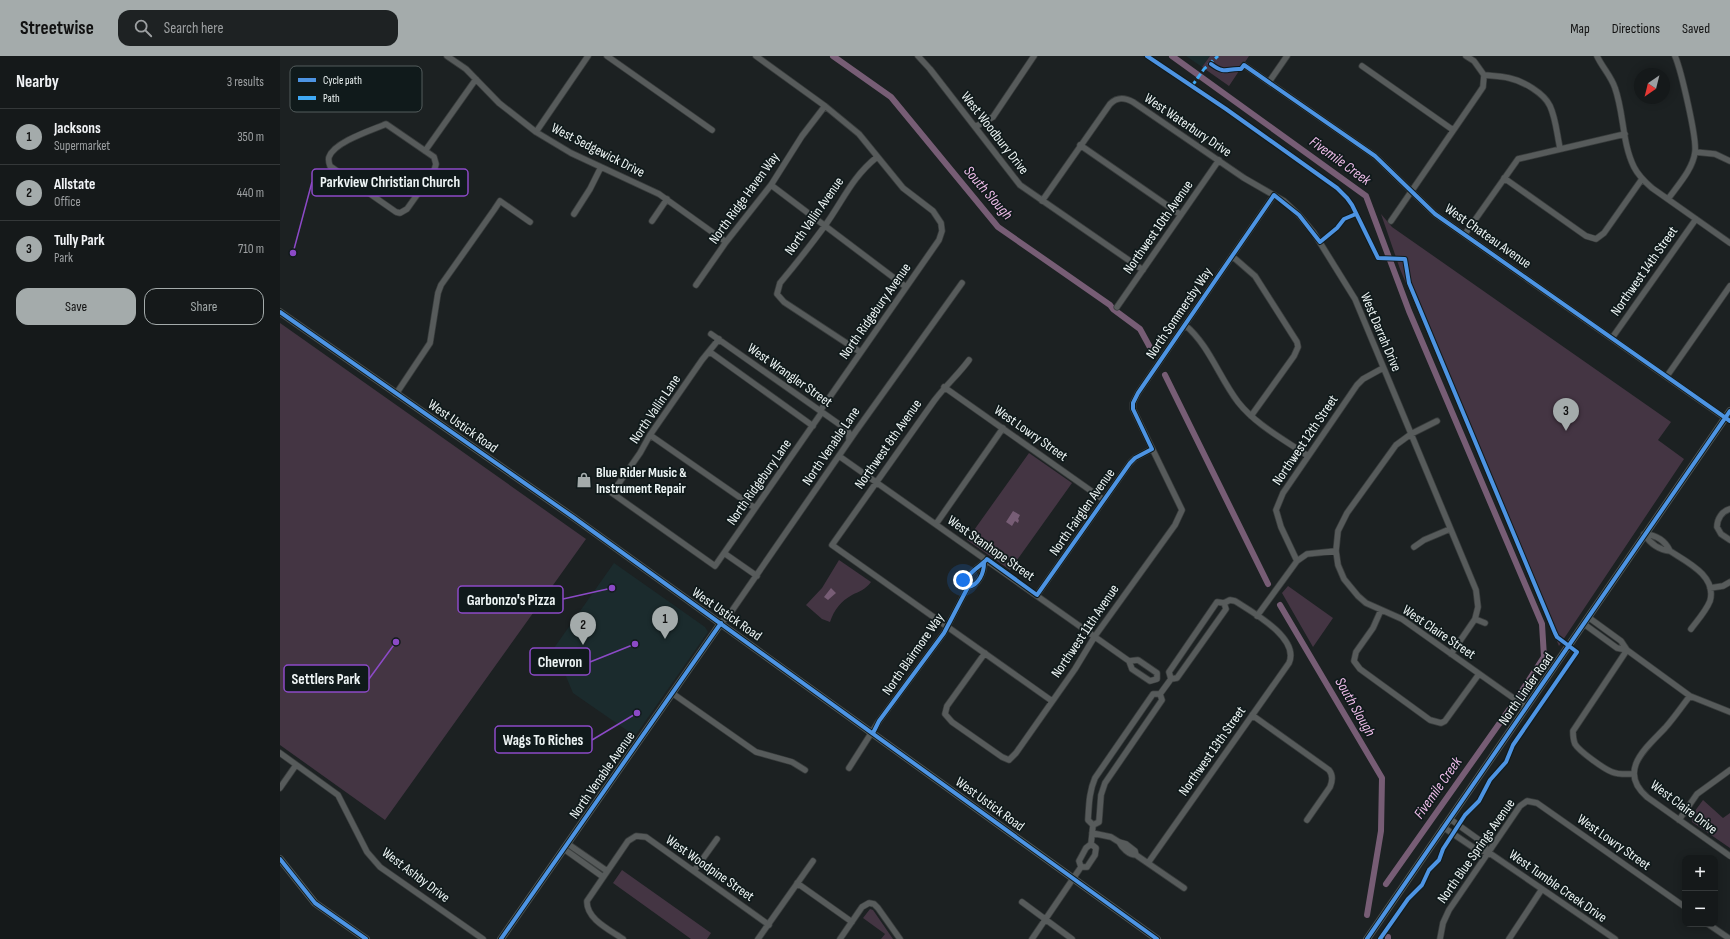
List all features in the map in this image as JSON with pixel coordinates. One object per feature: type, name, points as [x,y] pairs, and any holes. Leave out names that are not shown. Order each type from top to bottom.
[{"type":"main road","name":"West Ustick Road","points":[[280,312],[573,517],[1158,939]]},
{"type":"main road","name":"North Linder Road","points":[[1367,939],[1584,624],[1644,534],[1728,419],[1730,411]]},
{"type":"main road","name":"North Venable Avenue","points":[[501,939],[721,623]]},
{"type":"main road","points":[[280,859],[315,903],[366,939]]},
{"type":"street","name":"West Sedgewick Drive","points":[[447,56],[466,69],[499,103],[536,132],[571,153],[667,199],[726,242]]},
{"type":"street","points":[[536,132],[588,56]]},
{"type":"street","points":[[607,56],[712,130]]},
{"type":"street","points":[[756,56],[825,106],[859,134],[878,157]]},
{"type":"street","name":"West Woodbury Drive","points":[[918,56],[930,69],[1020,185],[1143,270]]},
{"type":"street","points":[[975,127],[993,117],[1034,56]]},
{"type":"street","points":[[1268,82],[1286,56]]},
{"type":"street","points":[[1391,221],[1483,86],[1484,75],[1474,61],[1466,56]]},
{"type":"street","points":[[1597,56],[1609,74],[1615,89],[1634,167],[1642,179],[1730,243]]},
{"type":"street","points":[[1668,199],[1688,172],[1695,152],[1694,137],[1675,56]]},
{"type":"street","name":"West Chateau Avenue","points":[[1244,64],[1375,156],[1412,190],[1435,214],[1728,419]]},
{"type":"street","points":[[1362,66],[1453,130]]},
{"type":"street","points":[[1484,75],[1510,78],[1521,82],[1541,96],[1549,104],[1552,112],[1560,148]]},
{"type":"street","points":[[425,151],[476,79]]},
{"type":"street","name":"West Waterbury Drive","points":[[1080,145],[1110,104],[1116,99],[1127,99],[1244,178]]},
{"type":"street","name":"North Ridge Haven Way","points":[[696,285],[726,242],[771,185],[802,136],[825,106]]},
{"type":"street","points":[[386,124],[425,151],[434,157],[436,164],[434,171],[407,210],[400,213],[396,212],[330,166],[329,156],[336,147],[386,124]]},
{"type":"street","points":[[1465,234],[1518,159],[1625,134]]},
{"type":"street","points":[[1042,201],[1080,145],[1180,215]]},
{"type":"street","points":[[1695,152],[1715,154],[1730,161]]},
{"type":"street","name":"North Ridgebury Avenue","points":[[821,412],[860,352],[939,240],[942,231],[941,223],[933,211],[908,193],[878,157]]},
{"type":"street","name":"North Vallin Avenue","points":[[860,352],[784,302],[777,294],[780,283],[824,227],[854,180],[862,170],[878,157]]},
{"type":"street","name":"Northwest 10th Avenue","points":[[1117,307],[1218,160]]},
{"type":"street","points":[[574,214],[590,190],[600,167]]},
{"type":"street","name":"West Darrah Drive","points":[[1244,178],[1274,195],[1299,215],[1334,264],[1354,299],[1476,590],[1478,607],[1475,619],[1451,654]]},
{"type":"street","points":[[1504,178],[1586,236],[1596,239],[1604,233],[1642,179]]},
{"type":"street","points":[[771,185],[824,227],[906,287]]},
{"type":"street","name":"North Sommersby Way","points":[[1180,516],[1182,510],[1133,409],[1133,403],[1138,393],[1184,325],[1274,195]]},
{"type":"street","points":[[652,222],[667,199]]},
{"type":"street","points":[[396,394],[430,343],[438,293],[441,285],[500,201],[530,222]]},
{"type":"street","name":"Northwest 14th Street","points":[[1612,338],[1696,218]]},
{"type":"street","points":[[1232,256],[1255,276],[1297,342],[1298,347],[1294,356],[1252,416]]},
{"type":"street","name":"North Venable Lane","points":[[721,623],[729,615],[757,576],[840,456],[849,440],[962,283]]},
{"type":"street","points":[[1667,376],[1730,286]]},
{"type":"street","points":[[1184,325],[1196,334],[1205,347],[1218,373],[1239,402],[1252,416],[1308,456]]},
{"type":"street","name":"West Wrangler Street","points":[[711,334],[846,429],[849,433],[849,440]]},
{"type":"street","name":"North Vallin Lane","points":[[715,566],[612,493],[702,360],[719,339]]},
{"type":"street","points":[[710,352],[813,426]]},
{"type":"street","name":"Northwest 8th Avenue","points":[[948,627],[832,545],[944,387],[959,374],[969,360]]},
{"type":"street","name":"Northwest 12th Street","points":[[1297,561],[1281,527],[1276,510],[1283,492],[1357,385],[1363,379],[1383,368]]},
{"type":"street","name":"West Lowry Street","points":[[944,387],[1104,500]]},
{"type":"street","name":"North Ridgebury Lane","points":[[715,566],[813,426],[821,412]]},
{"type":"street","points":[[1171,678],[1169,672],[1217,602],[1224,603],[1230,600],[1235,601],[1257,616],[1297,561],[1307,554],[1336,551],[1338,531],[1347,513],[1396,445],[1411,434],[1437,421]]},
{"type":"street","points":[[936,524],[1003,428]]},
{"type":"street","points":[[650,435],[755,508]]},
{"type":"street","name":"North Fairglen Avenue","points":[[1037,595],[1130,463],[1135,458],[1152,449]]},
{"type":"street","name":"West Stanhope Street","points":[[840,456],[936,524],[985,561],[1037,595],[1130,661],[1132,669],[1150,681],[1157,679]]},
{"type":"street","points":[[1729,509],[1724,512],[1718,521],[1717,527],[1721,534],[1730,540]]},
{"type":"street","name":"Northwest 11th Avenue","points":[[985,653],[947,706],[945,714],[952,722],[1002,757],[1009,760],[1016,753],[1095,636],[1180,516]]},
{"type":"street","points":[[1414,547],[1424,540],[1450,529]]},
{"type":"street","points":[[1644,534],[1648,541],[1663,550],[1670,551],[1696,568],[1705,577],[1710,588],[1710,600],[1691,629]]},
{"type":"street","name":"West Claire Street","points":[[1336,551],[1338,565],[1344,579],[1350,589],[1366,603],[1402,619],[1526,707]]},
{"type":"street","points":[[724,553],[757,576]]},
{"type":"street","name":"North Blairmore Way","points":[[968,587],[966,582],[970,574],[985,561]]},
{"type":"street","name":"North Blairmore Way","points":[[848,768],[873,733],[879,721],[948,627],[968,587],[972,586],[979,580],[984,570],[985,561]]},
{"type":"street","points":[[1710,588],[1724,586],[1730,582]]},
{"type":"street","points":[[1171,678],[1177,678],[1226,609],[1224,603]]},
{"type":"street","points":[[1381,610],[1373,628],[1356,652],[1354,661],[1360,670],[1430,720],[1441,723],[1448,718],[1479,674]]},
{"type":"street","name":"Northwest 13th Street","points":[[1148,863],[1292,657],[1291,651],[1283,638],[1274,628],[1257,616]]},
{"type":"street","points":[[1588,617],[1621,641],[1627,650],[1690,696],[1730,711]]},
{"type":"street","points":[[1475,619],[1485,623]]},
{"type":"street","points":[[1584,624],[1617,648],[1627,650]]},
{"type":"street","points":[[948,627],[1052,701]]},
{"type":"street","name":"West Claire Drive","points":[[1627,650],[1573,731],[1575,745],[1611,772],[1618,774],[1634,774],[1635,781],[1642,793],[1730,856]]},
{"type":"street","name":"West Stanhope Street","points":[[1130,661],[1138,660],[1156,673],[1157,679],[1166,686]]},
{"type":"street","points":[[1160,694],[1171,678]]},
{"type":"street","points":[[672,693],[756,752],[792,762],[805,770]]},
{"type":"street","points":[[1093,825],[1088,820],[1091,788],[1095,778],[1153,694],[1160,694]]},
{"type":"street","points":[[1093,825],[1099,822],[1105,783],[1162,700],[1160,694]]},
{"type":"street","points":[[1634,774],[1634,767],[1638,756],[1666,726],[1690,696]]},
{"type":"street","points":[[1252,715],[1329,770],[1332,778],[1330,787],[1306,820]]},
{"type":"street","name":"West Ashby Drive","points":[[280,753],[338,796],[367,852],[380,867],[483,939]]},
{"type":"street","points":[[280,788],[296,765]]},
{"type":"street","points":[[1679,820],[1697,794],[1730,770]]},
{"type":"street","name":"West Lowry Street","points":[[1527,801],[1537,803],[1682,905]]},
{"type":"street","name":"North Blue Springs Avenue","points":[[1440,939],[1443,923],[1449,910],[1520,806],[1527,801]]},
{"type":"street","name":"West Tumble Creek Drive","points":[[1450,819],[1482,842],[1488,852]]},
{"type":"street","points":[[1081,867],[1079,861],[1086,848],[1091,844],[1093,825]]},
{"type":"street","name":"West Tumble Creek Drive","points":[[1444,827],[1477,850],[1488,852],[1614,939]]},
{"type":"street","points":[[1092,833],[1098,833],[1126,844],[1135,852],[1136,855],[1184,888]]},
{"type":"street","name":"West Woodpine Street","points":[[607,871],[628,841],[636,836],[646,837],[769,925]]},
{"type":"street","points":[[694,871],[717,839]]},
{"type":"street","points":[[1081,867],[1088,867],[1095,855],[1096,848],[1091,844]]},
{"type":"street","points":[[566,846],[607,871],[588,897],[586,907],[592,916],[624,939]]},
{"type":"street","points":[[566,846],[603,877]]},
{"type":"street","points":[[758,939],[813,861]]},
{"type":"street","points":[[1032,939],[1081,867]]},
{"type":"street","points":[[797,884],[852,922]]},
{"type":"street","points":[[1509,939],[1542,889]]},
{"type":"street","points":[[1022,902],[1072,939]]},
{"type":"street","points":[[840,939],[862,907],[869,903],[874,904],[878,908],[900,939]]},
{"type":"street","points":[[1712,927],[1730,939]]},
{"type":"shaded area","points":[[1186,56],[1210,56],[1202,67]]},
{"type":"shaded area","points":[[1210,56],[1249,56],[1229,86],[1202,67]]},
{"type":"shaded area","points":[[1381,214],[1392,227],[1671,422],[1658,440],[1684,459],[1559,646],[1400,269]]},
{"type":"shaded area","points":[[280,323],[586,539],[385,820],[280,745]]},
{"type":"shaded area","points":[[1029,453],[1072,483],[1010,570],[967,540]]},
{"type":"shaded area","points":[[1013,511],[1020,515],[1018,523],[1015,521],[1012,526],[1006,522]]},
{"type":"shaded area","points":[[839,560],[871,582],[864,589],[848,597],[841,603],[830,622],[822,619],[806,605],[822,588]]},
{"type":"shaded area","points":[[614,563],[705,627],[708,632],[635,736],[573,693],[554,648]]},
{"type":"shaded area","points":[[1288,586],[1333,618],[1313,647],[1282,593]]},
{"type":"shaded area","points":[[831,588],[836,593],[828,600],[824,597]]},
{"type":"shaded area","points":[[1703,800],[1723,818],[1730,813],[1730,848],[1692,822],[1692,815]]},
{"type":"shaded area","points":[[622,870],[711,933],[707,939],[691,939],[613,883]]},
{"type":"shaded area","points":[[870,909],[873,910],[893,939],[881,939],[885,934],[863,918]]},
{"type":"waterway","name":"South Slough","points":[[833,56],[891,97],[998,227],[1110,305],[1113,309],[1140,329],[1152,351]]},
{"type":"waterway","name":"Fivemile Creek","points":[[1172,56],[1366,196],[1409,311],[1542,624],[1544,657],[1520,694]]},
{"type":"waterway","name":"South Slough","points":[[1165,375],[1268,584]]},
{"type":"waterway","name":"South Slough","points":[[1280,605],[1382,778],[1381,831],[1367,915]]},
{"type":"waterway","name":"Fivemile Creek","points":[[1386,884],[1511,707]]},
{"type":"marked path","points":[[1192,86],[1204,69],[1218,56]]},
{"type":"cycle path","points":[[1147,56],[1226,109],[1337,188],[1352,205],[1378,258],[1405,259],[1409,283],[1555,633],[1557,637],[1577,652],[1513,745],[1506,762],[1490,780],[1479,801],[1465,815],[1443,849],[1439,860],[1429,870],[1422,885],[1408,899],[1380,939]]},
{"type":"cycle path","points":[[1211,64],[1223,70],[1241,69],[1244,65],[1375,156],[1435,214],[1730,421]]},
{"type":"cycle path","points":[[968,587],[967,582],[970,574],[987,559],[1037,595],[1130,463],[1135,458],[1152,449],[1133,409],[1133,403],[1138,393],[1274,195],[1299,215],[1320,242],[1337,228],[1344,219],[1356,214]]},
{"type":"cycle path","points":[[280,312],[573,517],[1157,939]]},
{"type":"cycle path","points":[[1367,939],[1730,411]]},
{"type":"cycle path","points":[[873,733],[879,721],[944,633],[968,587],[975,584],[980,578],[984,563]]},
{"type":"cycle path","points":[[501,939],[721,623]]},
{"type":"cycle path","points":[[280,859],[315,903],[366,939]]},
{"type":"place","name":"Parkview Christian Church","points":[[293,253]]},
{"type":"place","name":"Tully Park","points":[[1566,431]]},
{"type":"place","name":"Blue Rider Music & Instrument Repair","points":[[584,480]]},
{"type":"place","name":"Garbonzo's Pizza","points":[[612,588]]},
{"type":"place","name":"Jacksons","points":[[665,639]]},
{"type":"place","name":"Settlers Park","points":[[396,642]]},
{"type":"place","name":"Chevron","points":[[635,644]]},
{"type":"place","name":"Allstate","points":[[583,645]]},
{"type":"place","name":"Wags To Riches","points":[[637,713]]}]
